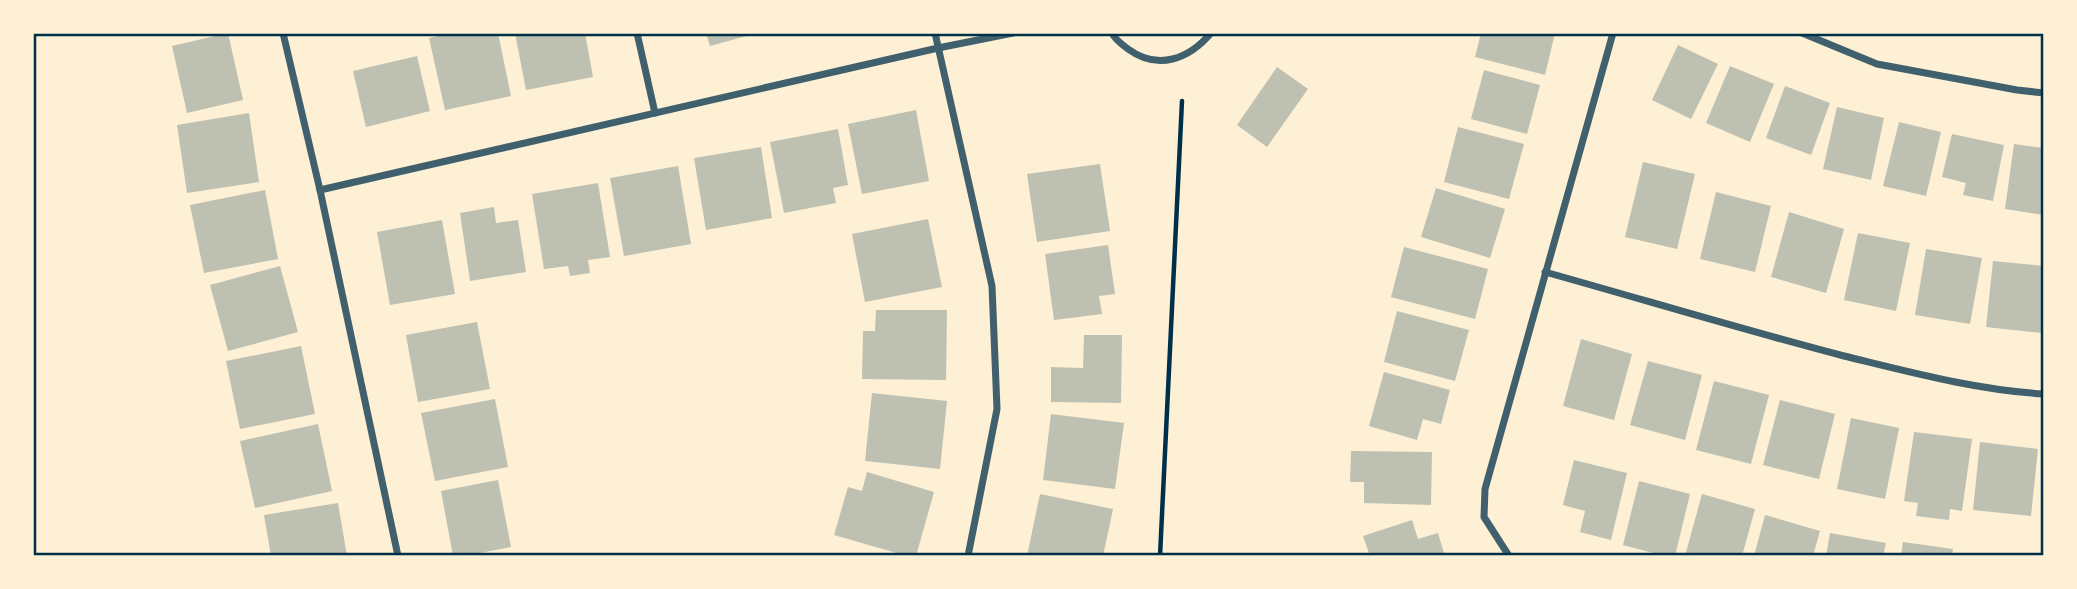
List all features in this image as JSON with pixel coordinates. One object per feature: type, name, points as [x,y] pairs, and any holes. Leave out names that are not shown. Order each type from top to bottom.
[{"type":"street","points":[[283,33],[320,190],[398,556]]},
{"type":"street","points":[[637,33],[655,113]]},
{"type":"street","points":[[935,33],[992,286],[997,409],[968,556]]},
{"type":"street","points":[[320,190],[1013,33]]},
{"type":"street","points":[[1112,33],[1115,39],[1138,56],[1158,61],[1172,60],[1198,49],[1211,33]]},
{"type":"street","points":[[1508,556],[1484,517],[1485,489],[1613,33]]},
{"type":"street","points":[[1802,33],[1877,64],[2044,93]]},
{"type":"street","points":[[1545,272],[1817,349],[1926,376],[2023,393],[2044,394]]},
{"type":"path","points":[[1160,556],[1182,101]]},
{"type":"building","points":[[228,33],[243,100],[187,113],[172,46]]},
{"type":"building","points":[[451,33],[498,33],[511,96],[445,110],[429,38]]},
{"type":"building","points":[[515,33],[585,33],[593,77],[526,90]]},
{"type":"building","points":[[706,33],[754,33],[754,34],[710,46]]},
{"type":"building","points":[[1481,33],[1555,33],[1545,75],[1475,57]]},
{"type":"building","points":[[1678,45],[1718,64],[1691,119],[1652,100]]},
{"type":"building","points":[[417,56],[430,111],[366,127],[353,71]]},
{"type":"building","points":[[1730,66],[1774,84],[1750,142],[1706,123]]},
{"type":"building","points":[[1277,67],[1308,89],[1267,147],[1237,125]]},
{"type":"building","points":[[1484,70],[1540,85],[1527,134],[1471,119]]},
{"type":"building","points":[[1785,86],[1830,103],[1811,155],[1766,138]]},
{"type":"building","points":[[1837,107],[1884,118],[1871,180],[1823,169]]},
{"type":"building","points":[[916,110],[929,181],[862,194],[848,124]]},
{"type":"building","points":[[249,113],[259,182],[187,193],[177,125]]},
{"type":"building","points":[[1899,122],[1941,132],[1926,196],[1883,186]]},
{"type":"building","points":[[1458,127],[1524,144],[1509,199],[1444,182]]},
{"type":"building","points":[[838,129],[848,185],[833,188],[836,203],[784,213],[770,142]]},
{"type":"building","points":[[1952,134],[2004,145],[1993,201],[1963,195],[1966,183],[1942,177]]},
{"type":"building","points":[[2014,144],[2044,148],[2044,215],[2005,209]]},
{"type":"building","points":[[761,147],[772,218],[706,230],[694,158]]},
{"type":"building","points":[[1643,162],[1695,174],[1677,249],[1625,237]]},
{"type":"building","points":[[1100,164],[1110,231],[1037,242],[1027,174]]},
{"type":"building","points":[[678,166],[691,244],[624,256],[610,178]]},
{"type":"building","points":[[598,183],[610,257],[588,260],[590,273],[570,276],[568,266],[544,269],[532,194]]},
{"type":"building","points":[[1436,188],[1505,209],[1490,258],[1421,237]]},
{"type":"building","points":[[265,190],[278,259],[204,273],[190,205]]},
{"type":"building","points":[[1716,192],[1771,206],[1755,272],[1700,259]]},
{"type":"building","points":[[494,207],[496,223],[518,220],[526,272],[470,281],[460,213]]},
{"type":"building","points":[[1789,212],[1844,229],[1826,293],[1771,277]]},
{"type":"building","points":[[928,219],[942,287],[865,302],[852,234]]},
{"type":"building","points":[[442,220],[455,294],[390,305],[377,232]]},
{"type":"building","points":[[1858,233],[1910,243],[1896,311],[1844,300]]},
{"type":"building","points":[[1108,245],[1115,294],[1099,296],[1102,314],[1054,320],[1045,254]]},
{"type":"building","points":[[1404,247],[1488,269],[1475,319],[1391,297]]},
{"type":"building","points":[[1926,249],[1982,258],[1970,324],[1915,315]]},
{"type":"building","points":[[1993,261],[2044,266],[2042,333],[1986,327]]},
{"type":"building","points":[[280,266],[298,332],[228,351],[210,285]]},
{"type":"building","points":[[876,310],[947,310],[946,380],[862,379],[863,331],[875,331]]},
{"type":"building","points":[[1397,311],[1469,330],[1455,381],[1384,362]]},
{"type":"building","points":[[477,322],[490,389],[418,402],[406,335]]},
{"type":"building","points":[[1084,335],[1122,335],[1121,403],[1051,402],[1051,367],[1083,368]]},
{"type":"building","points":[[1581,339],[1632,354],[1614,420],[1563,406]]},
{"type":"building","points":[[301,346],[315,414],[240,429],[226,361]]},
{"type":"building","points":[[1648,361],[1702,375],[1685,440],[1630,425]]},
{"type":"building","points":[[1384,372],[1450,390],[1441,424],[1423,419],[1417,440],[1369,426]]},
{"type":"building","points":[[1714,381],[1769,395],[1751,464],[1696,450]]},
{"type":"building","points":[[872,393],[947,401],[940,469],[865,461]]},
{"type":"building","points":[[495,399],[508,467],[435,481],[421,413]]},
{"type":"building","points":[[1780,400],[1835,414],[1819,479],[1763,465]]},
{"type":"building","points":[[1051,414],[1124,423],[1115,489],[1043,480]]},
{"type":"building","points":[[1851,418],[1899,428],[1885,499],[1837,489]]},
{"type":"building","points":[[318,424],[332,491],[255,508],[240,441]]},
{"type":"building","points":[[1914,432],[1972,439],[1962,511],[1950,509],[1949,520],[1916,516],[1918,503],[1904,501]]},
{"type":"building","points":[[1980,442],[2038,449],[2031,516],[1973,510]]},
{"type":"building","points":[[1351,451],[1432,452],[1431,505],[1364,503],[1364,482],[1350,482]]},
{"type":"building","points":[[1574,460],[1627,473],[1611,540],[1580,532],[1585,511],[1563,505]]},
{"type":"building","points":[[867,472],[934,492],[916,556],[907,556],[834,535],[848,487],[862,491]]},
{"type":"building","points":[[498,480],[511,547],[453,556],[441,491]]},
{"type":"building","points":[[1639,481],[1690,494],[1675,556],[1664,556],[1623,545]]},
{"type":"building","points":[[1040,494],[1113,509],[1103,556],[1027,556]]},
{"type":"building","points":[[1702,494],[1755,509],[1742,556],[1685,556]]},
{"type":"building","points":[[338,503],[347,556],[271,556],[264,515]]},
{"type":"building","points":[[1765,515],[1820,531],[1813,556],[1754,556]]},
{"type":"building","points":[[1412,520],[1418,539],[1438,533],[1445,556],[1370,556],[1363,536]]},
{"type":"building","points":[[1830,533],[1886,543],[1883,556],[1826,556]]},
{"type":"building","points":[[1903,542],[1953,549],[1952,556],[1901,556]]}]
